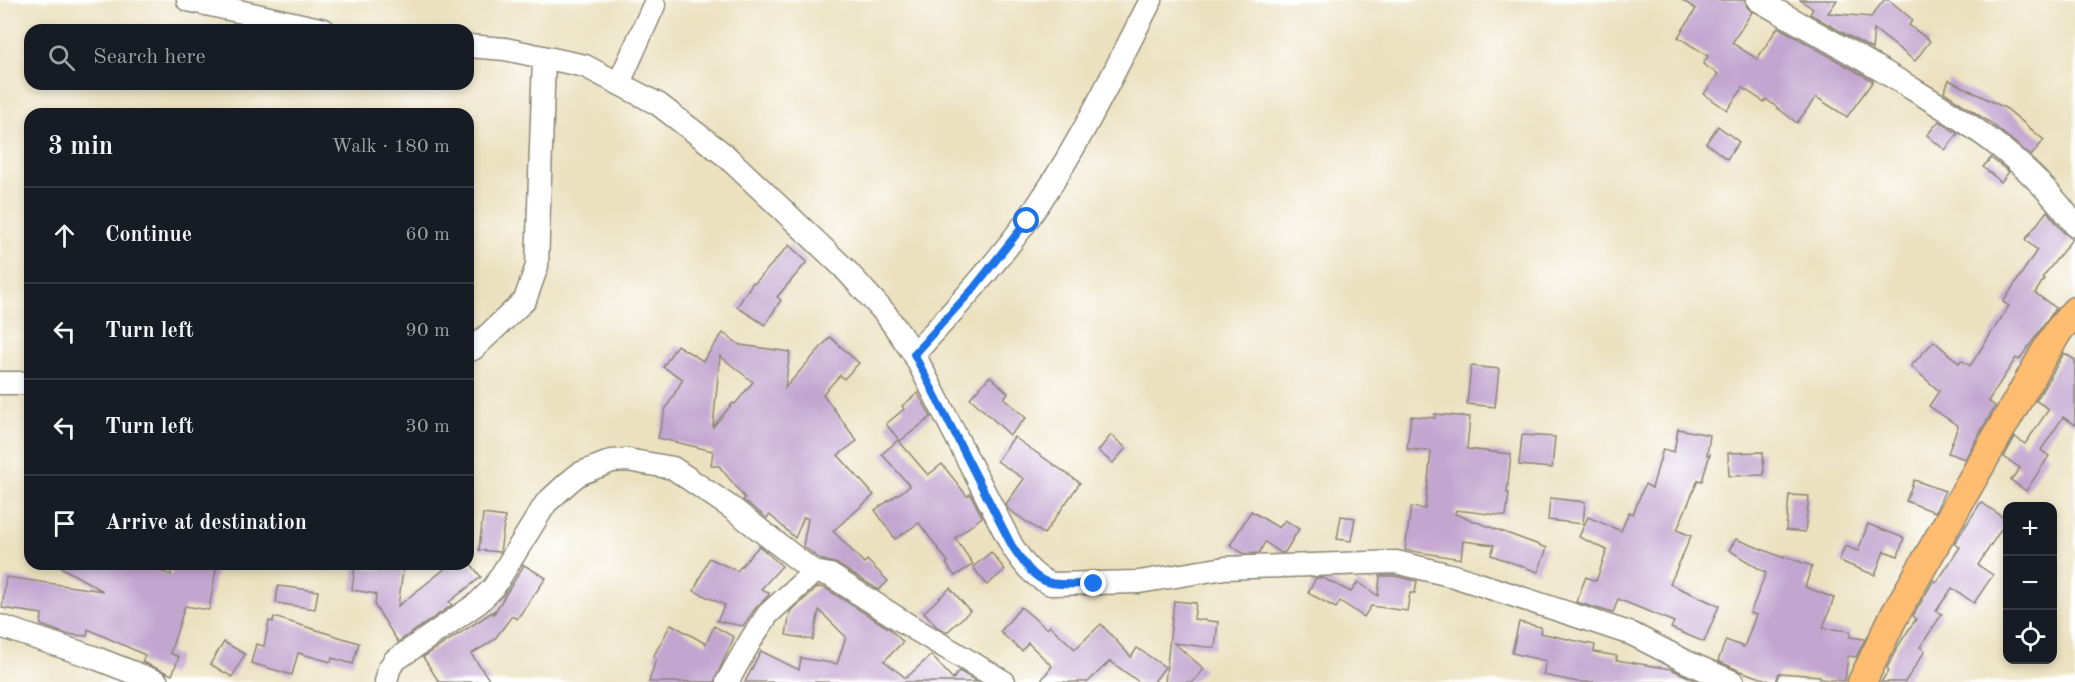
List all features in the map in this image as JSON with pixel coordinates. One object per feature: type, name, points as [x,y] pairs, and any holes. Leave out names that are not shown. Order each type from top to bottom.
[{"type":"main road","points":[[1863,682],[1893,618],[2044,354],[2069,315],[2075,311]]},
{"type":"street","points":[[188,0],[297,24]]},
{"type":"street","points":[[914,354],[973,289],[1027,221],[1073,148],[1151,0]]},
{"type":"street","points":[[1758,0],[1885,72],[1975,127],[2030,172],[2075,225]]},
{"type":"street","points":[[619,83],[654,5]]},
{"type":"street","points":[[474,46],[505,49],[585,66],[658,104],[726,156],[844,268],[885,313],[914,354],[1012,546],[1026,567],[1041,580],[1051,584],[1139,582],[1225,568],[1396,562],[1454,576],[1632,634],[1733,682]]},
{"type":"street","points":[[474,348],[525,300],[537,266],[544,57]]},
{"type":"street","points":[[0,383],[24,383]]},
{"type":"street","points":[[386,682],[389,669],[394,661],[478,603],[494,587],[546,503],[579,474],[612,461],[627,460],[673,468],[733,509],[814,572],[830,575],[913,628],[1005,682]]},
{"type":"street","points":[[728,682],[768,614],[814,572]]},
{"type":"street","points":[[0,626],[93,657],[157,682]]},
{"type":"building","points":[[1682,0],[1745,0],[1752,12],[1732,43],[1757,59],[1778,27],[1873,81],[1847,117],[1816,97],[1797,123],[1766,99],[1764,102],[1743,88],[1727,110],[1704,94],[1718,74],[1703,64],[1708,56],[1678,37],[1696,9]]},
{"type":"building","points":[[1800,0],[1837,0],[1828,13],[1871,17],[1884,0],[1889,0],[1913,20],[1909,25],[1930,41],[1915,61],[1874,29],[1872,49],[1810,14],[1813,9]]},
{"type":"building","points":[[1949,80],[2007,109],[2044,140],[2031,156],[1991,123],[1944,92]]},
{"type":"building","points":[[1939,121],[1958,134],[1945,150],[1927,135]]},
{"type":"building","points":[[1718,126],[1739,142],[1727,159],[1706,143]]},
{"type":"building","points":[[1991,158],[2009,172],[2001,182],[1983,167]]},
{"type":"building","points":[[2047,211],[2064,233],[2073,238],[2042,278],[2044,279],[2035,293],[2056,308],[2019,360],[2016,358],[1988,401],[1995,406],[1965,459],[1948,453],[1958,426],[1929,406],[1939,391],[1911,366],[1934,341],[1959,363],[1961,360],[1970,366],[2009,306],[2003,302],[2037,250],[2025,240]]},
{"type":"building","points":[[789,245],[807,262],[777,297],[781,300],[765,325],[737,307],[753,282],[755,283]]},
{"type":"building","points":[[723,333],[740,345],[790,352],[785,388],[830,337],[859,363],[844,379],[840,375],[823,394],[857,441],[838,455],[874,495],[833,531],[864,563],[867,560],[888,581],[879,590],[837,564],[820,559],[803,546],[808,519],[804,517],[795,538],[770,515],[767,518],[743,500],[745,498],[719,466],[711,466],[713,451],[658,438],[665,410],[683,379],[663,367],[677,345],[703,361]],"holes":[[[720,356],[753,382],[735,404],[733,403],[713,427]]]},
{"type":"building","points":[[2064,353],[2075,360],[2075,425],[2063,417],[2041,450],[2049,456],[2026,491],[2011,480],[2020,468],[2004,457],[2015,437],[2025,444],[2049,409],[2036,401]]},
{"type":"building","points":[[1471,366],[1499,369],[1495,407],[1467,404]]},
{"type":"building","points":[[990,376],[1008,393],[1004,398],[1026,418],[1010,435],[970,398]]},
{"type":"building","points":[[918,393],[931,417],[900,441],[886,424]]},
{"type":"building","points":[[1435,414],[1470,417],[1467,449],[1511,454],[1506,516],[1456,510],[1455,514],[1547,548],[1538,572],[1491,555],[1494,545],[1463,541],[1461,559],[1405,550],[1411,507],[1425,509],[1431,451],[1407,449],[1411,416],[1435,418]]},
{"type":"building","points":[[1678,429],[1710,435],[1707,455],[1710,454],[1702,481],[1698,480],[1677,530],[1691,536],[1670,584],[1719,606],[1704,642],[1671,628],[1674,622],[1618,599],[1613,613],[1576,602],[1586,577],[1596,581],[1607,550],[1579,537],[1588,517],[1621,531],[1629,512],[1633,514],[1645,484],[1652,488],[1663,449],[1674,452]]},
{"type":"building","points":[[1111,435],[1126,448],[1113,463],[1098,451]]},
{"type":"building","points":[[1522,435],[1555,437],[1552,468],[1519,465]]},
{"type":"building","points":[[1014,437],[1080,483],[1044,534],[1008,509],[1006,504],[1024,479],[997,461]]},
{"type":"building","points":[[898,440],[928,475],[942,464],[967,496],[971,495],[982,517],[955,538],[973,564],[955,576],[946,564],[948,562],[919,523],[895,539],[875,510],[910,486],[882,454]]},
{"type":"building","points":[[1763,452],[1764,475],[1729,476],[1728,453]]},
{"type":"building","points":[[1914,480],[1945,491],[1935,512],[1906,501]]},
{"type":"building","points":[[1789,495],[1809,496],[1805,532],[1786,530]]},
{"type":"building","points":[[1550,498],[1585,502],[1583,524],[1548,520]]},
{"type":"building","points":[[1981,502],[2003,517],[2003,526],[1978,565],[1993,575],[1974,603],[1952,588],[1936,611],[1942,614],[1920,647],[1925,651],[1905,682],[1881,682],[1889,670],[1887,668],[1898,646],[1916,619],[1913,616],[1934,580],[1937,582],[1960,547],[1954,544]]},
{"type":"building","points":[[1251,511],[1279,528],[1285,520],[1299,529],[1285,552],[1281,553],[1265,542],[1259,553],[1244,554],[1230,545]]},
{"type":"building","points":[[483,514],[505,517],[500,552],[479,550]]},
{"type":"building","points":[[1341,516],[1355,518],[1351,541],[1337,539]]},
{"type":"building","points":[[1868,524],[1904,538],[1898,556],[1884,551],[1875,575],[1839,561],[1845,546],[1858,551]]},
{"type":"building","points":[[1736,539],[1784,558],[1784,556],[1812,566],[1805,587],[1834,598],[1823,628],[1850,631],[1850,637],[1865,639],[1856,657],[1848,656],[1845,681],[1819,679],[1820,676],[1779,673],[1776,682],[1773,682],[1718,661],[1726,640],[1744,647],[1756,615],[1750,613],[1766,573],[1729,550]]},
{"type":"building","points":[[759,546],[782,566],[761,589],[769,593],[768,596],[757,606],[743,626],[717,621],[725,605],[694,591],[709,558],[737,571]]},
{"type":"building","points":[[991,552],[1005,570],[987,585],[973,567]]},
{"type":"building","points":[[524,565],[546,578],[517,619],[512,616],[494,640],[471,654],[491,682],[439,682],[423,657],[494,611],[493,615]]},
{"type":"building","points":[[474,568],[481,577],[449,602],[452,605],[398,642],[375,606],[376,594],[352,590],[354,570],[403,570],[398,606],[443,570],[474,570]]},
{"type":"building","points":[[66,570],[157,570],[171,575],[172,570],[216,570],[209,610],[185,606],[170,653],[179,657],[172,675],[142,662],[145,655],[88,629],[87,636],[66,634],[41,625],[42,614],[2,608],[6,577],[103,591]]},
{"type":"building","points":[[1380,576],[1395,576],[1417,581],[1415,593],[1410,593],[1407,611],[1371,606],[1364,617],[1340,601],[1336,608],[1308,593],[1316,578],[1323,578],[1351,592],[1358,582],[1378,596]]},
{"type":"building","points":[[278,586],[318,591],[315,609],[276,603]]},
{"type":"building","points":[[818,587],[825,588],[890,629],[903,642],[884,661],[906,678],[931,655],[953,679],[959,671],[978,682],[745,682],[761,651],[799,670],[801,658],[837,664],[846,637],[819,610],[813,640],[786,635],[790,612]]},
{"type":"building","points":[[950,588],[970,611],[947,632],[937,627],[924,612]]},
{"type":"building","points":[[1174,601],[1196,603],[1194,619],[1218,622],[1215,648],[1174,643],[1204,669],[1193,682],[1165,682]]},
{"type":"building","points":[[1021,607],[1047,629],[1050,626],[1075,649],[1101,624],[1131,657],[1137,648],[1165,667],[1154,682],[1139,682],[1110,661],[1088,682],[1040,682],[1052,666],[1028,643],[1022,651],[1000,632]]},
{"type":"building","points":[[274,617],[359,643],[353,664],[332,658],[331,662],[298,653],[292,675],[251,663],[256,644],[264,646],[269,621],[273,622]]},
{"type":"building","points":[[1519,622],[1541,627],[1540,633],[1595,645],[1594,652],[1617,656],[1616,660],[1671,669],[1699,682],[1578,682],[1543,675],[1546,661],[1512,653]]},
{"type":"building","points":[[671,624],[706,644],[714,626],[734,637],[714,682],[649,682],[656,659],[653,657]]},
{"type":"building","points":[[224,642],[245,654],[232,677],[210,664]]},
{"type":"route","points":[[1027,221],[973,289],[914,354],[1012,546],[1026,567],[1041,580],[1051,584],[1094,584]]}]
